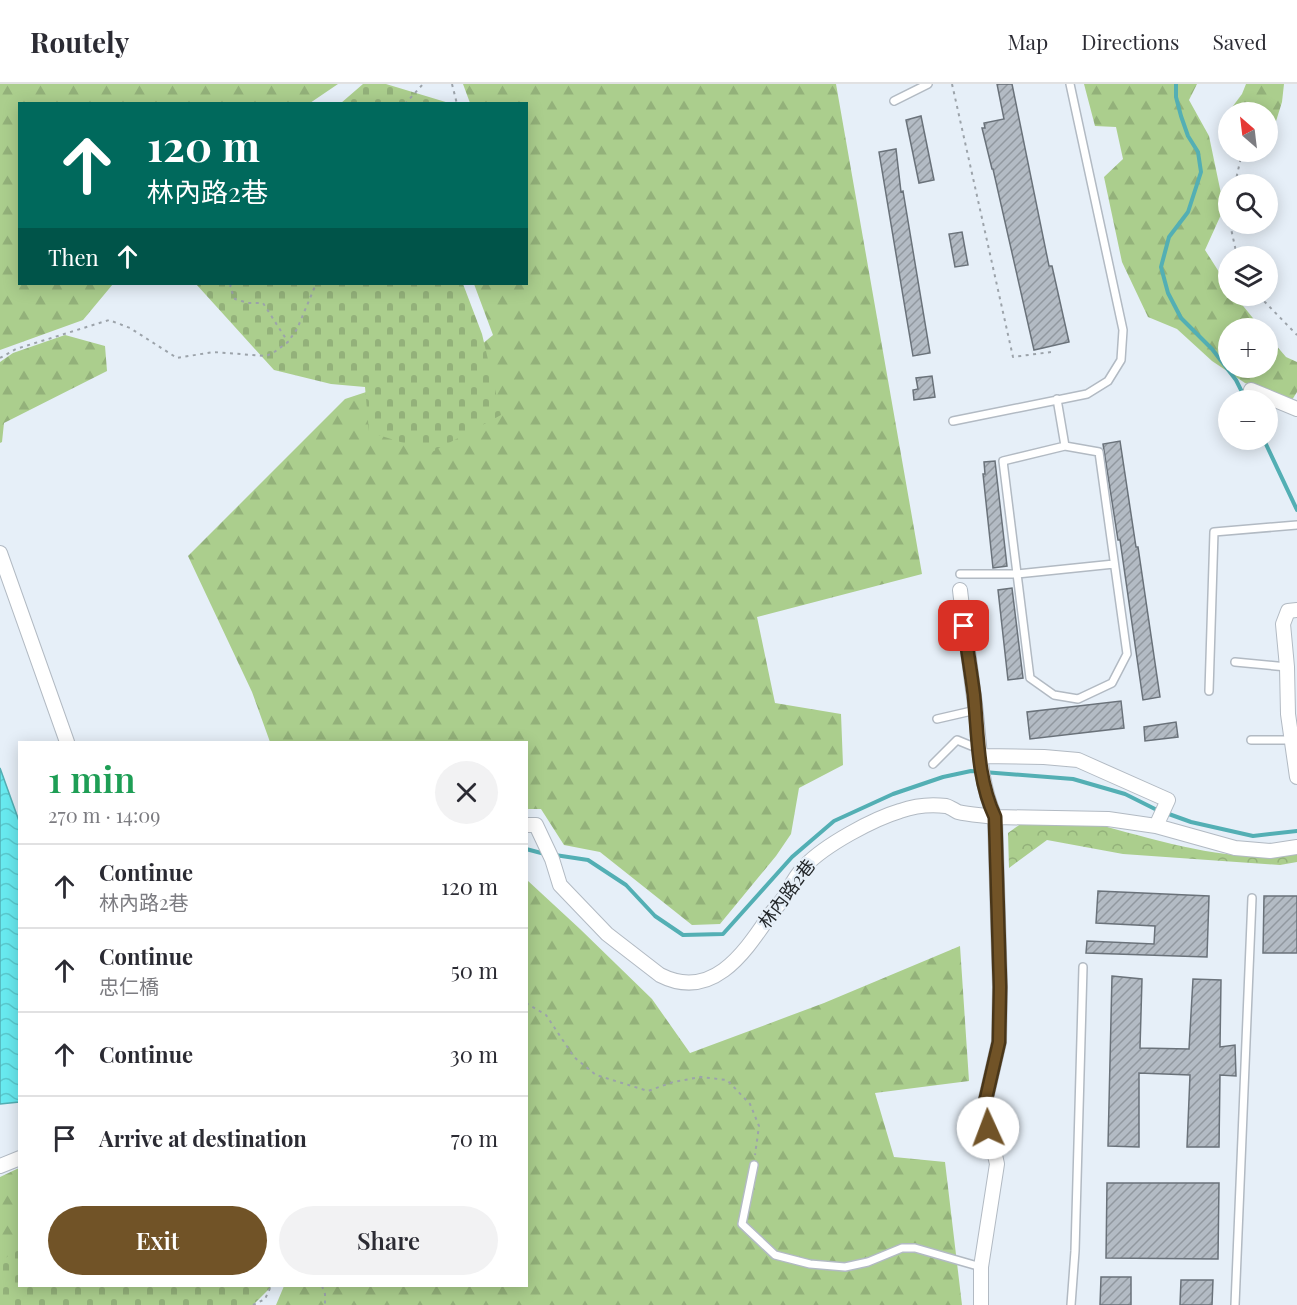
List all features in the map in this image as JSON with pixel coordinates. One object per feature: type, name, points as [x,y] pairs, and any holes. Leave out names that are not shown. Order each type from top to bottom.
[{"type":"street","points":[[1278,401],[1297,409]]},
{"type":"street","points":[[0,553],[67,741]]},
{"type":"street","points":[[960,590],[987,801],[995,817],[998,917],[999,1042],[984,1107],[997,1164],[981,1267],[981,1305]]},
{"type":"street","points":[[1297,610],[1288,611],[1283,624],[1288,714],[1297,777]]},
{"type":"street","points":[[980,755],[1078,760],[1168,800],[1156,826]]},
{"type":"street","name":"林內路2巷","points":[[531,825],[552,860],[560,885],[584,911],[607,934],[660,975],[686,984],[702,982],[719,974],[734,963],[759,932],[805,866],[819,854],[858,828],[900,811],[924,806],[947,806],[958,812],[995,817],[1108,819],[1156,826],[1235,848],[1270,851],[1297,847]]},
{"type":"street","points":[[0,1166],[18,1159]]},
{"type":"lane","points":[[894,100],[928,84]]},
{"type":"lane","points":[[953,421],[1087,394],[1108,381],[1121,360],[1123,330],[1070,84]]},
{"type":"lane","points":[[1057,399],[1065,446]]},
{"type":"lane","points":[[1065,446],[1099,452],[1114,564],[1127,654],[1112,683],[1078,699],[1054,695],[1030,678],[1003,461],[1065,446]]},
{"type":"lane","points":[[1209,691],[1214,532],[1297,525]]},
{"type":"lane","points":[[960,574],[1017,574],[1114,564]]},
{"type":"lane","points":[[1234,662],[1287,667]]},
{"type":"lane","points":[[937,719],[976,710]]},
{"type":"lane","points":[[933,764],[957,740],[980,755]]},
{"type":"lane","points":[[1251,740],[1291,740]]},
{"type":"lane","points":[[1235,1305],[1252,898]]},
{"type":"lane","points":[[1071,1305],[1083,967]]},
{"type":"lane","points":[[754,1165],[742,1224],[775,1255],[810,1264],[845,1267],[868,1262],[902,1248],[915,1248],[981,1267]]},
{"type":"path","points":[[407,102],[423,84]]},
{"type":"path","points":[[452,84],[456,102]]},
{"type":"path","points":[[952,84],[1013,357],[1051,352]]},
{"type":"path","points":[[231,285],[235,299],[248,303],[262,303],[288,342]]},
{"type":"path","points":[[0,358],[16,349],[109,320],[130,328],[177,358],[213,352],[266,356],[288,342],[297,329],[316,285]]},
{"type":"path","points":[[1269,306],[1297,335]]},
{"type":"path","points":[[528,1004],[546,1015],[574,1057],[596,1075],[648,1090],[672,1082],[701,1077],[727,1080],[750,1104],[759,1126],[754,1165]]},
{"type":"path","points":[[253,1305],[266,1299],[271,1287]]},
{"type":"path","points":[[322,1287],[325,1305]]},
{"type":"green space","points":[[0,84],[338,84],[311,102],[18,102],[18,285],[112,285],[83,320],[0,350]]},
{"type":"green space","points":[[363,84],[386,84],[446,102],[342,102]]},
{"type":"green space","points":[[463,84],[836,84],[922,574],[757,617],[775,703],[841,714],[843,765],[799,788],[791,834],[776,856],[720,924],[692,925],[600,852],[564,845],[541,809],[528,809],[528,741],[270,741],[252,692],[188,556],[345,399],[463,360],[493,335],[474,285],[528,285],[528,102],[470,102]]},
{"type":"green space","points":[[1084,84],[1197,84],[1189,100],[1209,136],[1218,179],[1218,221],[1205,250],[1218,270],[1218,306],[1243,306],[1253,318],[1218,318],[1218,365],[1177,329],[1148,317],[1122,262],[1104,177],[1123,159],[1116,127],[1095,126]]},
{"type":"green space","points":[[1246,84],[1284,84],[1278,115],[1278,102],[1236,102]]},
{"type":"green space","points":[[197,285],[463,285],[482,334],[501,415],[432,452],[369,432],[365,387],[331,384],[274,370]]},
{"type":"green space","points":[[65,335],[105,346],[107,371],[4,423],[0,443],[0,362],[13,353]]},
{"type":"green space","points":[[1278,348],[1286,357],[1297,362],[1297,392],[1292,400],[1278,395],[1278,390],[1264,390],[1238,378],[1278,378]]},
{"type":"green space","points":[[1084,821],[1216,853],[1270,856],[1297,853],[1297,862],[1280,865],[1123,854],[1047,840],[1009,868],[1008,833],[1022,823]]},
{"type":"green space","points":[[528,881],[652,999],[690,1053],[824,1003],[960,946],[969,1081],[875,1093],[894,1157],[945,1162],[962,1305],[276,1305],[284,1287],[528,1287]]},
{"type":"green space","points":[[18,1168],[18,1274],[0,1295],[0,1177]]},
{"type":"green space","points":[[18,1249],[18,1287],[271,1287],[253,1305],[0,1305],[0,1262]]},
{"type":"water","points":[[0,768],[18,818],[18,1102],[0,1104]]},
{"type":"building","points":[[997,84],[1012,84],[1049,266],[1052,266],[1069,342],[1034,350],[982,128],[985,128],[984,123],[1004,119]]},
{"type":"building","points":[[921,116],[934,180],[919,183],[906,120]]},
{"type":"building","points":[[896,149],[901,192],[903,191],[930,353],[913,356],[879,152]]},
{"type":"building","points":[[962,232],[968,265],[955,267],[949,234]]},
{"type":"building","points":[[932,376],[935,397],[914,400],[913,390],[918,389],[916,378]]},
{"type":"building","points":[[1120,441],[1160,697],[1143,700],[1120,540],[1118,540],[1103,444]]},
{"type":"building","points":[[995,461],[1007,566],[993,568],[983,474],[985,474],[984,462]]},
{"type":"building","points":[[1012,588],[1023,678],[1008,680],[998,590]]},
{"type":"building","points":[[1121,701],[1124,728],[1030,739],[1027,712]]},
{"type":"building","points":[[1176,722],[1178,737],[1145,741],[1144,727]]},
{"type":"building","points":[[1098,891],[1209,896],[1207,957],[1086,953],[1087,941],[1154,944],[1155,926],[1096,923]]},
{"type":"building","points":[[1264,896],[1297,896],[1297,953],[1263,953]]},
{"type":"building","points":[[1112,976],[1142,979],[1140,1048],[1189,1049],[1193,979],[1221,980],[1220,1047],[1235,1045],[1236,1076],[1220,1075],[1219,1147],[1187,1147],[1190,1075],[1139,1073],[1139,1147],[1108,1146]]},
{"type":"building","points":[[1107,1183],[1219,1183],[1218,1259],[1106,1258]]},
{"type":"building","points":[[1101,1277],[1131,1277],[1131,1305],[1100,1305]]},
{"type":"building","points":[[1181,1280],[1213,1280],[1212,1305],[1180,1305]]},
{"type":"waterway","points":[[1176,84],[1176,97],[1181,116],[1188,136],[1198,152],[1201,172],[1188,212],[1169,237],[1161,267],[1168,293],[1181,318],[1212,349],[1241,390]]},
{"type":"waterway","points":[[1269,450],[1297,510]]},
{"type":"waterway","points":[[555,855],[588,860],[626,885],[655,916],[683,935],[723,934],[792,857],[834,821],[893,794],[943,777],[971,771],[1073,779],[1125,794],[1159,811]]},
{"type":"waterway","points":[[1166,813],[1191,822],[1253,836],[1297,831]]},
{"type":"waterway","points":[[528,850],[545,854]]},
{"type":"route","points":[[964,626],[974,690],[980,761],[987,801],[995,817],[1000,987],[999,1042],[984,1107],[988,1128]]}]
